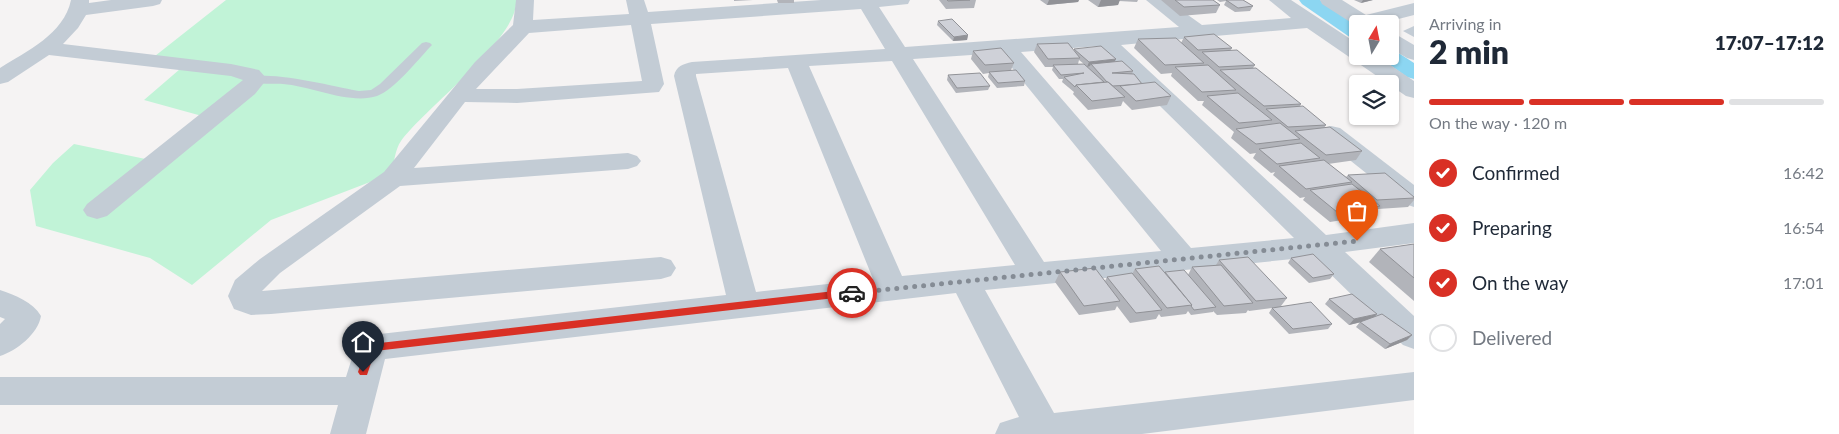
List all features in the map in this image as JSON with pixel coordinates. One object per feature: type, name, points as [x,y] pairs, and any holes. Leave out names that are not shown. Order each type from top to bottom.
[{"type":"street","points":[[0,77],[46,48],[66,29],[80,5],[153,0]]},
{"type":"street","points":[[523,27],[525,0]]},
{"type":"street","points":[[661,268],[271,302],[251,303],[245,301],[243,296],[246,288],[257,277],[393,178],[464,89],[523,27],[637,9],[901,0]]},
{"type":"street","points":[[1155,0],[1221,50]]},
{"type":"street","points":[[1278,0],[1349,48]]},
{"type":"street","points":[[1328,0],[1352,15]]},
{"type":"street","points":[[1388,0],[1413,9]]},
{"type":"street","points":[[866,2],[1036,274]]},
{"type":"street","points":[[464,89],[517,96],[649,87],[653,84],[652,75],[637,9]]},
{"type":"street","points":[[1392,15],[1413,9]]},
{"type":"street","points":[[744,305],[685,76],[686,71],[692,68],[1199,33],[1311,22]]},
{"type":"street","points":[[1104,40],[1414,336]]},
{"type":"street","points":[[1399,45],[1414,54]]},
{"type":"street","points":[[1006,47],[1184,259]]},
{"type":"street","points":[[46,48],[231,70],[251,75],[256,79],[247,89],[96,210]]},
{"type":"street","points":[[796,62],[892,288]]},
{"type":"street","points":[[1375,65],[1414,91]]},
{"type":"street","points":[[1312,118],[1414,198]]},
{"type":"street","points":[[393,178],[628,161]]},
{"type":"street","points":[[348,434],[371,348],[892,288],[1320,246],[1414,233]]},
{"type":"street","points":[[965,281],[1034,433],[1414,386]]},
{"type":"street","points":[[0,302],[25,316],[24,321],[0,343]]},
{"type":"street","points":[[0,391],[358,391]]},
{"type":"lane","points":[[1414,29],[1408,31],[1414,34]]},
{"type":"lane","points":[[256,79],[274,79],[367,95],[384,88],[426,45]]},
{"type":"green space","points":[[226,0],[516,0],[513,15],[503,33],[469,72],[401,141],[396,152],[391,174],[271,220],[192,285],[150,258],[36,226],[30,190],[53,163],[74,144],[155,161],[202,116],[144,100],[187,63],[155,56]]},
{"type":"building","points":[[1175,0],[1213,0],[1220,5],[1184,7]]},
{"type":"building","points":[[1226,0],[1243,0],[1253,6],[1238,8]]},
{"type":"building","points":[[952,19],[968,35],[954,37],[938,21]]},
{"type":"building","points":[[1214,34],[1232,48],[1198,50],[1184,37]]},
{"type":"building","points":[[1176,38],[1204,63],[1165,65],[1138,39]]},
{"type":"building","points":[[1068,43],[1080,58],[1048,59],[1037,44]]},
{"type":"building","points":[[1101,46],[1116,59],[1089,62],[1074,49]]},
{"type":"building","points":[[1001,48],[1014,63],[985,65],[973,51]]},
{"type":"building","points":[[1237,50],[1255,65],[1219,67],[1202,52]]},
{"type":"building","points":[[1122,61],[1133,71],[1112,73],[1134,74],[1142,84],[1113,86],[1091,64]]},
{"type":"building","points":[[1084,64],[1104,82],[1076,85],[1075,87],[1064,77],[1084,73],[1061,75],[1053,65]]},
{"type":"building","points":[[1208,65],[1236,90],[1202,92],[1175,67]]},
{"type":"building","points":[[1256,68],[1301,104],[1264,106],[1220,70]]},
{"type":"building","points":[[1016,70],[1025,81],[998,83],[989,72]]},
{"type":"building","points":[[980,73],[990,86],[957,88],[948,75]]},
{"type":"building","points":[[1108,82],[1125,97],[1092,101],[1076,85]]},
{"type":"building","points":[[1155,82],[1171,96],[1136,101],[1120,86]]},
{"type":"building","points":[[1238,93],[1272,120],[1239,123],[1207,96]]},
{"type":"building","points":[[1303,106],[1326,125],[1288,127],[1266,109]]},
{"type":"building","points":[[1280,123],[1300,139],[1256,144],[1236,129]]},
{"type":"building","points":[[1330,127],[1362,151],[1326,155],[1295,131]]},
{"type":"building","points":[[1301,143],[1320,158],[1277,164],[1259,149]]},
{"type":"building","points":[[1324,160],[1352,182],[1306,189],[1279,166]]},
{"type":"building","points":[[1385,173],[1414,198],[1377,200],[1348,175]]},
{"type":"building","points":[[1352,184],[1380,206],[1337,212],[1310,190]]},
{"type":"building","points":[[1414,244],[1414,278],[1380,249]]},
{"type":"building","points":[[1313,254],[1334,274],[1313,278],[1291,258]]},
{"type":"building","points":[[1248,257],[1287,298],[1256,301],[1219,260]]},
{"type":"building","points":[[1221,265],[1253,303],[1224,306],[1192,267]]},
{"type":"building","points":[[1159,266],[1192,305],[1167,308],[1135,269]]},
{"type":"building","points":[[1095,268],[1120,301],[1084,306],[1060,272]]},
{"type":"building","points":[[1184,270],[1216,307],[1194,310],[1165,272]]},
{"type":"building","points":[[1132,273],[1162,310],[1136,313],[1107,277]]},
{"type":"building","points":[[1352,294],[1377,314],[1354,319],[1329,299]]},
{"type":"building","points":[[1311,302],[1332,324],[1293,329],[1272,308]]},
{"type":"building","points":[[1382,314],[1412,335],[1390,344],[1360,322]]},
{"type":"waterway","points":[[1308,0],[1349,28]]},
{"type":"waterway","points":[[1399,62],[1414,73]]},
{"type":"way so far","points":[[852,293],[1357,241]]},
{"type":"route","points":[[363,372],[371,348],[852,293]]}]
